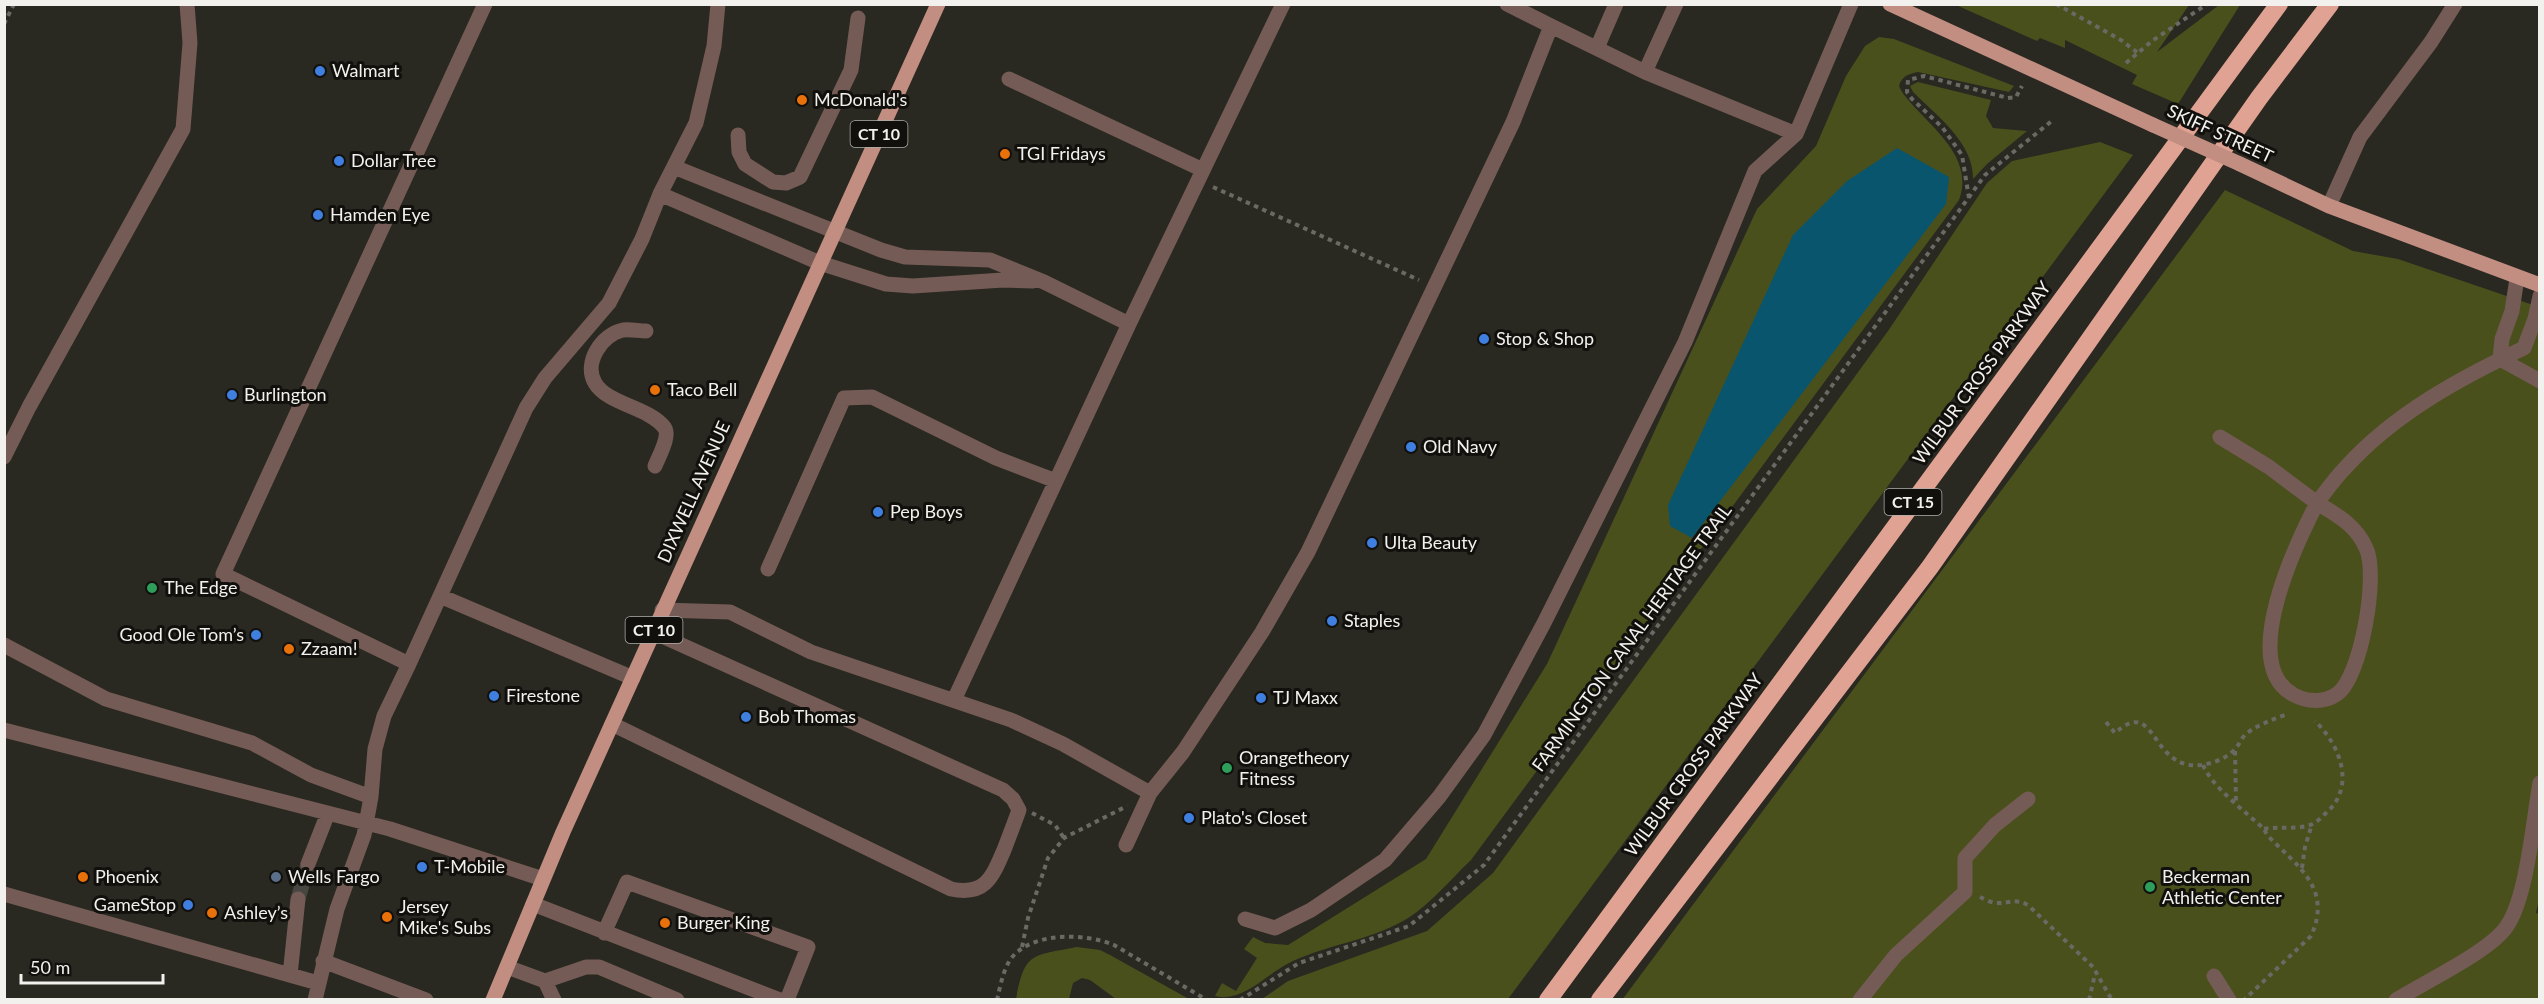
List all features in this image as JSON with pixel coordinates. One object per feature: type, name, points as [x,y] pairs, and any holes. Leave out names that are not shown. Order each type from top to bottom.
[{"type":"highway","name":"WILBUR CROSS PARKWAY","points":[[1548,999],[2279,4]]},
{"type":"highway","name":"CT 15","points":[[1600,999],[1930,567],[2259,98],[2330,4]]},
{"type":"main road","name":"DIXWELL AVENUE","points":[[493,999],[543,879],[662,610],[938,4]]},
{"type":"main road","name":"SKIFF STREET","points":[[1890,4],[2329,206],[2540,285]]},
{"type":"lane","points":[[4,457],[29,407],[183,129],[190,43],[187,4]]},
{"type":"lane","points":[[409,664],[224,574],[485,4]]},
{"type":"lane","points":[[4,894],[290,975],[318,994],[323,961],[337,909],[367,823],[372,770],[381,727],[526,408],[544,378],[609,303],[642,239],[660,194],[696,123],[714,46],[718,4]]},
{"type":"lane","points":[[954,700],[1129,324],[1283,4]]},
{"type":"lane","points":[[1507,4],[1645,72],[1796,134]]},
{"type":"lane","points":[[1597,48],[1616,4]]},
{"type":"lane","points":[[1645,72],[1676,4]]},
{"type":"lane","points":[[1245,919],[1275,928],[1311,910],[1385,860],[1438,797],[1484,735],[1544,623],[1685,342],[1755,171],[1796,134],[1851,4]]},
{"type":"lane","points":[[2329,206],[2360,137],[2431,42],[2455,4]]},
{"type":"lane","points":[[738,135],[740,152],[745,164],[773,182],[786,183],[800,177],[851,70],[858,18]]},
{"type":"lane","points":[[1126,844],[1150,794],[1183,752],[1253,646],[1308,552],[1504,143],[1551,26]]},
{"type":"lane","points":[[1009,79],[1203,170]]},
{"type":"lane","points":[[674,168],[835,232],[905,257],[990,260],[1044,282],[1129,324]]},
{"type":"lane","points":[[660,194],[820,263],[895,284],[913,286],[1003,280],[1044,282]]},
{"type":"lane","points":[[2500,359],[2502,339],[2512,311],[2517,278]]},
{"type":"lane","points":[[2220,437],[2270,467],[2317,502],[2356,531],[2368,551],[2372,584],[2351,677],[2336,695],[2310,701],[2286,690],[2280,682],[2272,661],[2269,644],[2279,593],[2317,502],[2345,467],[2370,442],[2466,376],[2524,348],[2535,319],[2540,296]]},
{"type":"lane","points":[[646,331],[622,330],[605,340],[593,358],[591,374],[601,391],[652,417],[665,428],[667,434],[656,466]]},
{"type":"lane","points":[[2500,359],[2540,381]]},
{"type":"lane","points":[[768,569],[844,398],[872,397],[996,458],[1056,481]]},
{"type":"lane","points":[[440,596],[633,678]]},
{"type":"lane","points":[[662,610],[730,612],[811,652],[1011,720],[1063,744],[1150,794]]},
{"type":"lane","points":[[612,724],[951,889],[966,892],[982,886],[992,878],[1019,810],[1013,799],[1003,790],[653,632]]},
{"type":"lane","points":[[4,645],[106,699],[252,743],[311,775],[371,797]]},
{"type":"lane","points":[[4,730],[367,823],[543,879]]},
{"type":"lane","points":[[2396,999],[2475,952],[2506,928],[2522,890],[2540,783]]},
{"type":"lane","points":[[1860,999],[1896,955],[1965,892],[1965,858],[1995,825],[2028,799]]},
{"type":"lane","points":[[308,864],[328,813]]},
{"type":"lane","points":[[604,933],[627,882],[807,947],[787,999]]},
{"type":"lane","points":[[290,975],[298,899]]},
{"type":"lane","points":[[533,904],[780,999]]},
{"type":"lane","points":[[323,961],[426,999]]},
{"type":"lane","points":[[507,967],[545,981],[586,968],[599,967],[677,999]]},
{"type":"lane","points":[[2214,976],[2229,999]]},
{"type":"lane","points":[[545,981],[554,999]]},
{"type":"path","points":[[4,24],[14,4]]},
{"type":"path","points":[[2056,4],[2121,40],[2138,53]]},
{"type":"path","points":[[2126,63],[2152,41],[2207,4]]},
{"type":"path","points":[[1969,199],[1962,155],[1942,127],[1912,99],[1907,92],[1908,80],[1924,76],[2008,98],[2016,97],[2022,86]]},
{"type":"path","name":"FARMINGTON CANAL HERITAGE TRAIL","points":[[1240,999],[1299,963],[1409,926],[1484,866],[1985,175],[2053,120]]},
{"type":"path","points":[[1212,187],[1420,280]]},
{"type":"path","points":[[2106,722],[2115,733],[2125,724],[2143,723],[2166,754],[2189,765],[2203,765],[2214,762],[2235,750],[2245,735],[2261,724],[2285,715]]},
{"type":"path","points":[[2264,829],[2312,824],[2331,809],[2340,792],[2343,778],[2342,763],[2336,746],[2315,721]]},
{"type":"path","points":[[2235,750],[2236,802]]},
{"type":"path","points":[[2203,765],[2205,771],[2302,868],[2318,895],[2317,923],[2311,936],[2244,999]]},
{"type":"path","points":[[997,999],[1009,961],[1022,946],[1028,918],[1048,858],[1064,838],[1150,794]]},
{"type":"path","points":[[1019,810],[1036,814],[1055,825],[1064,838]]},
{"type":"path","points":[[2302,868],[2312,824]]},
{"type":"path","points":[[1965,892],[1995,903],[2009,900],[2022,901],[2073,947],[2096,972],[2112,999]]},
{"type":"path","points":[[1022,946],[1069,937],[1101,940],[1207,999]]},
{"type":"path","points":[[2089,999],[2096,972]]},
{"type":"green space","points":[[1956,5],[2189,5],[2157,52],[2219,5],[2240,5],[2178,104],[2132,84],[2137,75],[2065,40],[2065,48],[2040,38],[2037,41]]},
{"type":"green space","points":[[1879,37],[1894,39],[2014,86],[2009,92],[1918,72],[1906,76],[1900,83],[1902,92],[1946,141],[1954,154],[1960,168],[1962,183],[1959,200],[1471,860],[1430,901],[1403,921],[1287,964],[1234,996],[1215,996],[1222,983],[1236,991],[1257,958],[1244,949],[1253,937],[1265,943],[1288,945],[1426,859],[1547,664],[1757,209],[1816,146],[1846,76],[1865,46]]},
{"type":"green space","points":[[1918,82],[1991,100],[1986,116],[1993,128],[2027,131],[1987,164],[1973,179],[1972,166],[1961,142],[1913,92],[1910,86]]},
{"type":"green space","points":[[2100,142],[2133,155],[1508,999],[1262,999],[1288,981],[1427,931],[1493,873],[1888,331],[1987,183],[2012,161]]},
{"type":"green space","name":"Beckerman Athletic Center","points":[[2225,190],[2353,251],[2398,259],[2539,307],[2540,895],[2536,913],[2540,914],[2539,999],[1622,1000]]},
{"type":"green space","points":[[1077,947],[1100,950],[1189,999],[1116,999],[1090,980],[1082,978],[1073,983],[1069,999],[1016,999],[1027,964],[1040,955]]},
{"type":"water","points":[[1897,148],[1949,177],[1946,204],[1692,538],[1670,526],[1668,505],[1793,235],[1847,181]]},
{"type":"tunnel","points":[[298,899],[308,864]]},
{"type":"place","name":"Walmart","points":[[320,71]]},
{"type":"place","name":"McDonald's","points":[[802,100]]},
{"type":"place","name":"TGI Fridays","points":[[1005,154]]},
{"type":"place","name":"Dollar Tree","points":[[339,161]]},
{"type":"place","name":"Hamden Eye","points":[[318,215]]},
{"type":"place","name":"Stop & Shop","points":[[1484,339]]},
{"type":"place","name":"Taco Bell","points":[[655,390]]},
{"type":"place","name":"Burlington","points":[[232,395]]},
{"type":"place","name":"Old Navy","points":[[1411,447]]},
{"type":"place","name":"Pep Boys","points":[[878,512]]},
{"type":"place","name":"Ulta Beauty","points":[[1372,543]]},
{"type":"place","name":"The Edge","points":[[152,588]]},
{"type":"place","name":"Staples","points":[[1332,621]]},
{"type":"place","name":"Good Ole Tom’s","points":[[256,635]]},
{"type":"place","name":"Zzaam!","points":[[289,649]]},
{"type":"place","name":"Firestone","points":[[494,696]]},
{"type":"place","name":"TJ Maxx","points":[[1261,698]]},
{"type":"place","name":"Bob Thomas","points":[[746,717]]},
{"type":"place","name":"Orangetheory Fitness","points":[[1227,768]]},
{"type":"place","name":"Plato's Closet","points":[[1189,818]]},
{"type":"place","name":"T-Mobile","points":[[422,867]]},
{"type":"place","name":"Phoenix","points":[[83,877]]},
{"type":"place","name":"Wells Fargo","points":[[276,877]]},
{"type":"place","name":"Beckerman Athletic Center","points":[[2150,887]]},
{"type":"place","name":"GameStop","points":[[188,905]]},
{"type":"place","name":"Ashley’s","points":[[212,913]]},
{"type":"place","name":"Jersey Mike's Subs","points":[[387,917]]},
{"type":"place","name":"Burger King","points":[[665,923]]}]
